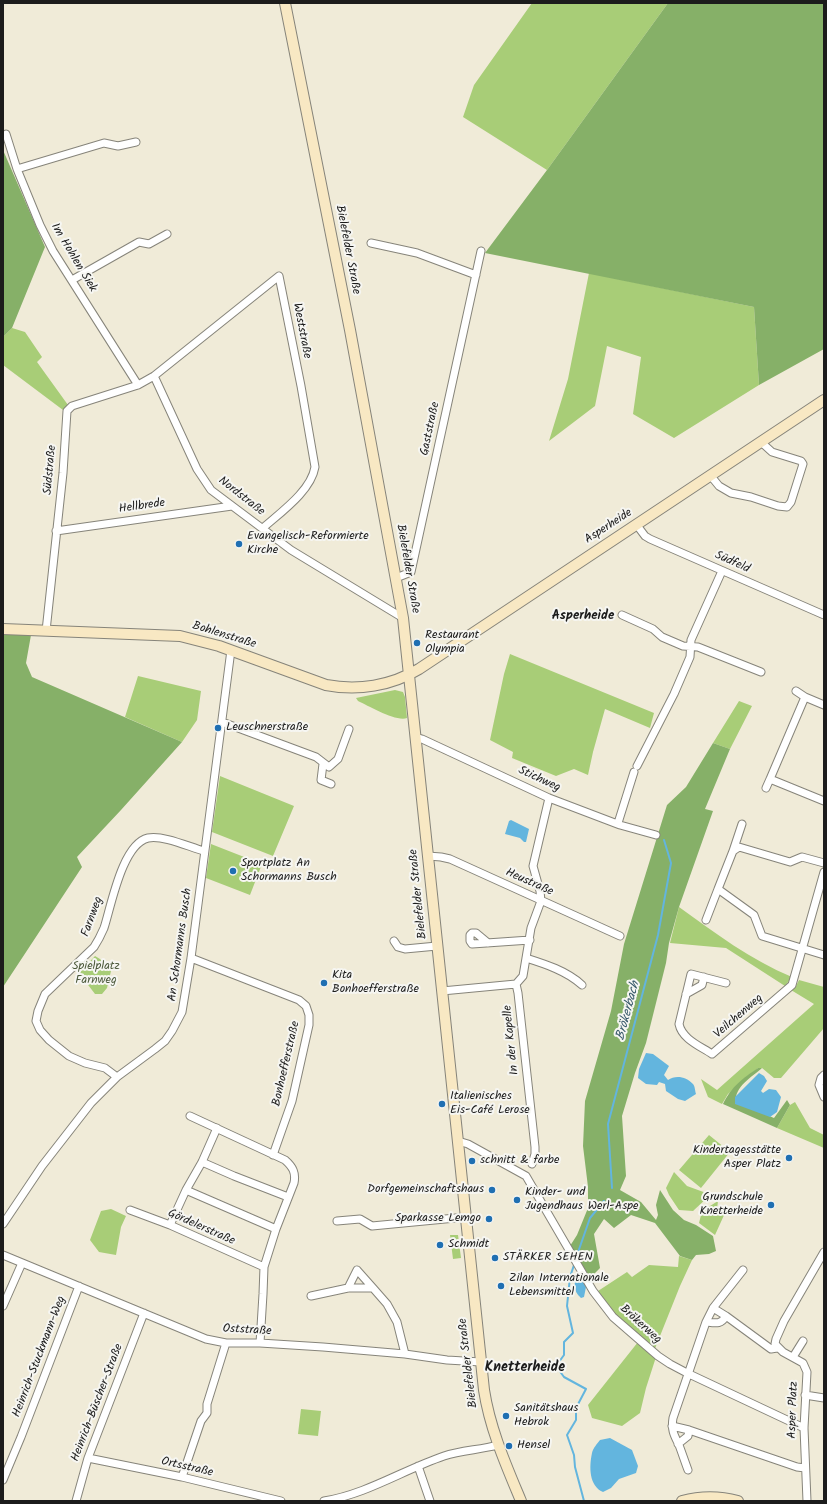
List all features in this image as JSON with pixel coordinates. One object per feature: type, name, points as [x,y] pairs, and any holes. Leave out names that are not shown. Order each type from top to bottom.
[{"type":"main road","name":"Bielefelder Straße","points":[[285,3],[350,330],[403,618],[487,1408],[498,1445],[521,1501]]},
{"type":"main road","name":"Asperheide","points":[[408,676],[824,400]]},
{"type":"main road","name":"Bohlenstraße","points":[[3,629],[46,628],[180,636],[231,650],[308,679],[338,687],[363,688],[408,676]]},
{"type":"main road","points":[[682,1501],[707,1497],[719,1497],[738,1501]]},
{"type":"street","name":"Im Hohlen Siek","points":[[6,134],[17,169],[53,251],[138,385]]},
{"type":"street","points":[[17,169],[104,143],[118,146],[136,142]]},
{"type":"street","points":[[72,280],[138,242],[149,244],[166,234]]},
{"type":"street","points":[[371,243],[417,253],[476,274]]},
{"type":"street","name":"Gaststraße","points":[[396,578],[411,572],[481,251]]},
{"type":"street","name":"Weststraße","points":[[154,376],[279,276],[301,386],[315,467],[314,475],[306,488],[263,528]]},
{"type":"street","name":"Südstraße","points":[[46,628],[63,473],[67,411],[72,406],[138,385],[154,376]]},
{"type":"street","name":"Nordstraße","points":[[154,376],[197,469],[212,490],[291,550],[403,618]]},
{"type":"street","points":[[710,475],[719,486],[731,493],[751,497],[778,506],[787,507],[791,502],[803,464],[801,461],[772,452],[761,442]]},
{"type":"street","name":"Hellbrede","points":[[56,531],[232,506]]},
{"type":"street","name":"Südfeld","points":[[636,524],[645,536],[824,615]]},
{"type":"street","points":[[637,766],[674,694],[690,657],[691,640],[722,571]]},
{"type":"street","points":[[622,615],[653,630],[662,637],[690,647],[698,647],[761,672]]},
{"type":"street","name":"An Schormanns Busch","points":[[3,1224],[42,1166],[90,1103],[117,1077],[155,1049],[172,1032],[182,1012],[231,650]]},
{"type":"street","points":[[796,691],[805,697],[824,705]]},
{"type":"street","points":[[766,788],[805,697]]},
{"type":"street","points":[[222,722],[316,757],[326,766]]},
{"type":"street","points":[[331,784],[321,780],[326,766],[338,759],[349,729]]},
{"type":"street","name":"Stichweg","points":[[415,737],[549,798],[656,835]]},
{"type":"street","points":[[618,823],[634,772]]},
{"type":"street","points":[[770,779],[824,801]]},
{"type":"street","points":[[442,991],[516,984],[523,976],[531,928],[541,901],[540,891],[533,866],[549,798]]},
{"type":"street","points":[[706,920],[742,824]]},
{"type":"street","name":"Farnweg","points":[[117,1077],[105,1068],[84,1063],[69,1056],[48,1040],[40,1030],[36,1021],[44,994],[94,947],[103,929],[118,877],[133,849],[139,842],[147,838],[164,839],[204,851]]},
{"type":"street","points":[[733,851],[739,848],[790,862],[802,858],[824,863]]},
{"type":"street","name":"Heustraße","points":[[428,856],[450,859],[620,936]]},
{"type":"street","name":"Veilchenweg","points":[[726,983],[691,974],[679,1024],[680,1030],[685,1036],[712,1054],[792,986],[824,872]]},
{"type":"street","points":[[718,889],[754,914],[762,936],[824,955]]},
{"type":"street","points":[[488,943],[530,940]]},
{"type":"street","points":[[394,941],[398,947],[405,949],[437,946]]},
{"type":"street","name":"Bonhoefferstraße","points":[[190,958],[299,1000],[306,1006],[309,1020],[306,1042],[292,1101],[273,1155]]},
{"type":"street","points":[[526,958],[574,977],[582,985]]},
{"type":"street","points":[[686,994],[702,985],[704,977]]},
{"type":"street","name":"In der Kapelle","points":[[516,984],[535,1147],[535,1154],[532,1164]]},
{"type":"street","points":[[824,1075],[821,1078],[819,1085],[824,1097]]},
{"type":"street","points":[[190,1116],[285,1160],[294,1171],[294,1183],[276,1229],[264,1268],[260,1343]]},
{"type":"street","points":[[170,1226],[217,1128]]},
{"type":"street","name":"Brökerweg","points":[[458,1142],[468,1144],[526,1176],[593,1291],[613,1317],[658,1356],[687,1373],[804,1428]]},
{"type":"street","points":[[202,1162],[288,1197]]},
{"type":"street","points":[[186,1190],[276,1229]]},
{"type":"street","name":"Gördelerstraße","points":[[130,1210],[170,1226],[264,1268]]},
{"type":"street","points":[[337,1221],[360,1219],[372,1226],[466,1217]]},
{"type":"street","points":[[777,1348],[775,1344],[776,1339],[784,1321],[824,1252]]},
{"type":"street","name":"Oststraße","points":[[3,1255],[144,1314],[206,1338],[226,1343],[260,1343],[322,1347],[405,1354],[447,1360],[481,1362]]},
{"type":"street","points":[[3,1306],[22,1262]]},
{"type":"street","points":[[348,1288],[357,1270],[387,1304],[397,1322],[405,1354]]},
{"type":"street","points":[[688,1470],[678,1444],[674,1439],[672,1426],[687,1373],[712,1308],[743,1270]]},
{"type":"street","name":"Heinrich-Stuckmann-Weg","points":[[3,1480],[20,1440],[79,1286]]},
{"type":"street","points":[[311,1296],[348,1288],[373,1288]]},
{"type":"street","name":"Asper Platz","points":[[712,1308],[726,1316],[771,1349],[777,1348],[803,1363],[807,1372],[804,1428],[807,1501]]},
{"type":"street","name":"Heinrich-Büscher-Straße","points":[[76,1501],[88,1458],[144,1314]]},
{"type":"street","points":[[706,1322],[718,1324],[723,1321],[726,1316]]},
{"type":"street","points":[[793,1358],[802,1341]]},
{"type":"street","points":[[182,1477],[200,1421],[207,1413],[207,1404],[226,1343]]},
{"type":"street","points":[[805,1395],[824,1398]]},
{"type":"street","points":[[672,1426],[689,1430],[797,1467],[805,1468]]},
{"type":"street","points":[[678,1444],[688,1436],[689,1430]]},
{"type":"street","points":[[324,1501],[341,1498],[380,1484],[446,1455],[498,1445]]},
{"type":"street","name":"Ortsstraße","points":[[88,1458],[182,1477],[281,1501]]},
{"type":"street","points":[[418,1466],[430,1501]]},
{"type":"green space","points":[[532,3],[668,3],[547,170],[463,117],[474,85]]},
{"type":"green space","points":[[668,3],[824,3],[824,349],[759,385],[754,307],[485,253]]},
{"type":"green space","points":[[3,150],[45,247],[12,328],[3,337]]},
{"type":"green space","points":[[589,273],[754,307],[759,385],[674,438],[633,414],[641,357],[607,346],[595,406],[549,441],[568,379]]},
{"type":"green space","points":[[12,328],[25,332],[42,357],[37,362],[68,405],[63,410],[3,365],[3,337]]},
{"type":"green space","points":[[3,634],[31,635],[26,663],[32,677],[182,742],[77,857],[82,867],[3,987]]},
{"type":"green space","points":[[510,654],[654,713],[650,728],[605,709],[588,775],[574,769],[556,776],[512,758],[513,752],[490,740],[504,674]]},
{"type":"green space","points":[[138,676],[201,691],[197,720],[182,742],[125,717]]},
{"type":"green space","points":[[395,690],[403,692],[405,697],[407,718],[402,719],[390,716],[358,701],[356,698]]},
{"type":"green space","points":[[739,701],[752,706],[730,749],[713,743]]},
{"type":"green space","points":[[713,743],[730,749],[705,809],[713,811],[679,907],[669,943],[666,963],[646,1043],[622,1116],[626,1176],[620,1190],[641,1202],[656,1220],[658,1215],[656,1205],[660,1190],[673,1210],[684,1220],[696,1225],[713,1236],[716,1251],[709,1254],[696,1255],[692,1260],[680,1256],[655,1223],[631,1215],[614,1228],[604,1219],[594,1234],[600,1268],[589,1279],[570,1246],[577,1235],[588,1208],[588,1187],[583,1146],[585,1101],[611,1011],[624,944],[667,805],[686,787]]},
{"type":"green space","points":[[220,776],[294,806],[273,856],[212,832]]},
{"type":"green space","name":"Sportplatz An Schormanns Busch","points":[[211,844],[262,864],[250,895],[206,878]]},
{"type":"green space","points":[[679,907],[762,963],[792,977],[785,986],[726,948],[670,943]]},
{"type":"green space","name":"Spielplatz Farnweg","points":[[95,956],[100,959],[111,971],[107,988],[102,994],[95,994],[79,973]]},
{"type":"green space","points":[[799,980],[824,987],[824,1028],[781,1078],[774,1078],[762,1068],[758,1068],[728,1094],[722,1104],[708,1097],[701,1079],[717,1090],[814,1004],[791,990],[796,986]]},
{"type":"green space","points":[[758,1068],[762,1068],[741,1087],[736,1097],[736,1102],[774,1118],[787,1100],[790,1105],[777,1128],[723,1104],[730,1092],[738,1083]]},
{"type":"green space","points":[[795,1102],[810,1128],[824,1135],[824,1148],[777,1128],[790,1105]]},
{"type":"green space","points":[[709,1135],[730,1152],[701,1188],[679,1170]]},
{"type":"green space","points":[[674,1172],[687,1186],[709,1194],[708,1197],[693,1211],[679,1210],[669,1195],[666,1188]]},
{"type":"green space","points":[[718,1201],[717,1209],[725,1213],[715,1235],[699,1223],[702,1211]]},
{"type":"green space","points":[[111,1209],[126,1216],[121,1227],[116,1255],[99,1252],[90,1240],[101,1211]]},
{"type":"green space","points":[[450,1235],[458,1235],[461,1258],[453,1259]]},
{"type":"green space","points":[[679,1256],[692,1260],[654,1351],[614,1316],[598,1291],[627,1272],[632,1277],[649,1265],[678,1267]]},
{"type":"green space","points":[[638,1342],[656,1357],[640,1413],[622,1426],[592,1418],[588,1405]]},
{"type":"green space","points":[[301,1409],[321,1411],[318,1436],[298,1434]]},
{"type":"water","points":[[511,820],[529,829],[526,842],[520,838],[505,834],[509,821]]},
{"type":"water","points":[[646,1053],[653,1054],[669,1066],[664,1075],[668,1080],[674,1077],[687,1079],[694,1085],[696,1094],[685,1101],[678,1099],[666,1091],[665,1084],[659,1082],[657,1085],[646,1084],[638,1078],[639,1069]]},
{"type":"water","points":[[759,1073],[764,1076],[767,1081],[761,1091],[763,1093],[769,1089],[776,1090],[781,1097],[777,1112],[770,1117],[735,1104],[735,1097]]},
{"type":"water","points":[[578,1272],[586,1287],[584,1297],[581,1298],[575,1289]]},
{"type":"water","points":[[610,1438],[632,1450],[638,1466],[636,1473],[619,1479],[611,1488],[603,1492],[595,1485],[591,1476],[591,1458],[593,1449],[600,1440]]},
{"type":"waterway","name":"Brökerbach","points":[[612,1188],[608,1124],[658,935],[671,863],[664,840]]},
{"type":"waterway","name":"Brökerbach","points":[[576,1258],[590,1218],[604,1201]]},
{"type":"waterway","name":"Brökerbach","points":[[575,1262],[570,1277],[567,1306],[573,1333],[564,1342],[564,1355],[556,1366],[564,1377],[586,1389],[576,1408],[576,1420],[567,1435],[574,1455],[575,1467],[584,1501]]},
{"type":"place","name":"Evangelisch-Reformierte Kirche","points":[[239,544]]},
{"type":"place","name":"Restaurant Olympia","points":[[417,643]]},
{"type":"place","name":"Leuschnerstraße","points":[[218,728]]},
{"type":"place","name":"Sportplatz An Schormanns Busch","points":[[233,871]]},
{"type":"place","name":"Kita Bonhoefferstraße","points":[[324,983]]},
{"type":"place","name":"Italienisches Eis-Café Lerose","points":[[442,1104]]},
{"type":"place","name":"Kindertagesstätte Asper Platz","points":[[789,1158]]},
{"type":"place","name":"schnitt & farbe","points":[[472,1161]]},
{"type":"place","name":"Dorfgemeinschaftshaus","points":[[492,1190]]},
{"type":"place","name":"Kinder- und Jugendhaus Werl-Aspe","points":[[517,1200]]},
{"type":"place","name":"Grundschule Knetterheide","points":[[771,1205]]},
{"type":"place","name":"Sparkasse Lemgo","points":[[489,1219]]},
{"type":"place","name":"Schmidt","points":[[440,1245]]},
{"type":"place","name":"STÄRKER SEHEN","points":[[495,1258]]},
{"type":"place","name":"Zilan Internationale Lebensmittel","points":[[501,1286]]},
{"type":"place","name":"Sanitätshaus Hebrok","points":[[506,1416]]},
{"type":"place","name":"Hensel","points":[[509,1446]]},
{"type":"district","name":"Asperheide","points":[[583,617]]},
{"type":"district","name":"Knetterheide","points":[[525,1369]]}]
